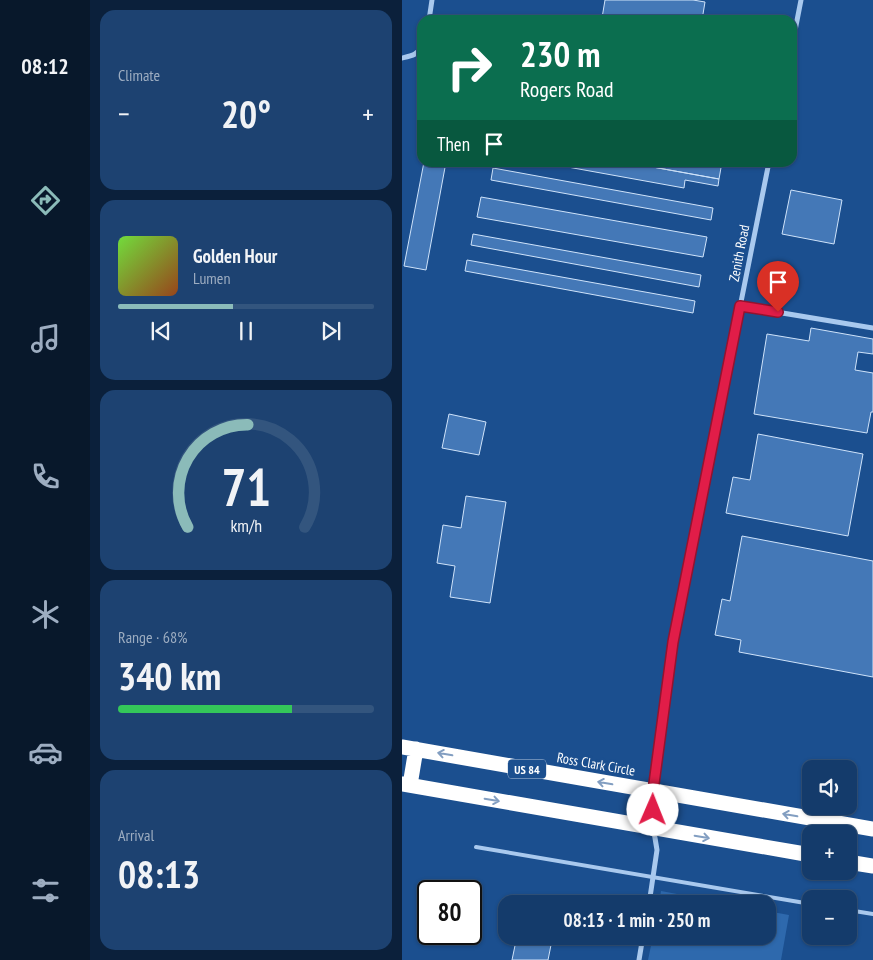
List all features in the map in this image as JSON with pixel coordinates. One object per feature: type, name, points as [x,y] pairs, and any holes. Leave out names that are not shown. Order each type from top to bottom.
[{"type":"highway","name":"Ross Clark Circle","points":[[409,748],[872,829]]},
{"type":"highway","points":[[409,748],[406,784],[802,854]]},
{"type":"highway","points":[[653,791],[654,829]]},
{"type":"highway","points":[[857,864],[872,866]]},
{"type":"street","points":[[429,15],[432,0]]},
{"type":"street","points":[[797,20],[801,0]]},
{"type":"street","points":[[402,58],[413,56],[417,53]]},
{"type":"street","name":"Zenith Road","points":[[653,791],[673,642],[768,167]]},
{"type":"street","points":[[740,306],[872,328]]},
{"type":"street","points":[[650,895],[657,850],[654,829]]},
{"type":"street","points":[[639,960],[642,945]]},
{"type":"lane","points":[[476,847],[802,902]]},
{"type":"lane","points":[[857,912],[872,914]]},
{"type":"shaded area","points":[[661,891],[682,895],[660,895]]},
{"type":"shaded area","points":[[776,913],[789,915],[781,960],[648,960],[651,945],[776,945]]},
{"type":"building","points":[[605,0],[693,0],[705,2],[703,15],[602,15]]},
{"type":"building","points":[[423,167],[445,167],[426,270],[404,266]]},
{"type":"building","points":[[568,167],[653,167],[719,179],[718,186],[685,180],[684,188]]},
{"type":"building","points":[[653,167],[721,167],[719,179]]},
{"type":"building","points":[[493,168],[713,208],[711,220],[491,180]]},
{"type":"building","points":[[791,190],[842,200],[834,244],[782,234]]},
{"type":"building","points":[[481,197],[707,237],[703,257],[477,217]]},
{"type":"building","points":[[473,234],[701,275],[699,287],[471,245]]},
{"type":"building","points":[[467,260],[695,301],[693,313],[465,271]]},
{"type":"building","points":[[811,328],[873,339],[873,354],[858,352],[855,370],[873,373],[873,412],[871,412],[867,433],[754,414],[767,334],[809,341]]},
{"type":"building","points":[[449,414],[486,422],[479,455],[442,448]]},
{"type":"building","points":[[758,434],[863,454],[848,536],[726,513],[733,477],[750,480]]},
{"type":"building","points":[[466,496],[506,502],[490,603],[450,597],[455,566],[437,563],[443,525],[461,528]]},
{"type":"building","points":[[742,536],[873,561],[873,677],[739,652],[741,640],[715,635],[722,599],[730,601]]},
{"type":"building","points":[[515,945],[551,945],[548,960],[512,960]]},
{"type":"route","points":[[653,810],[653,791],[673,642],[740,306],[778,312]]}]
